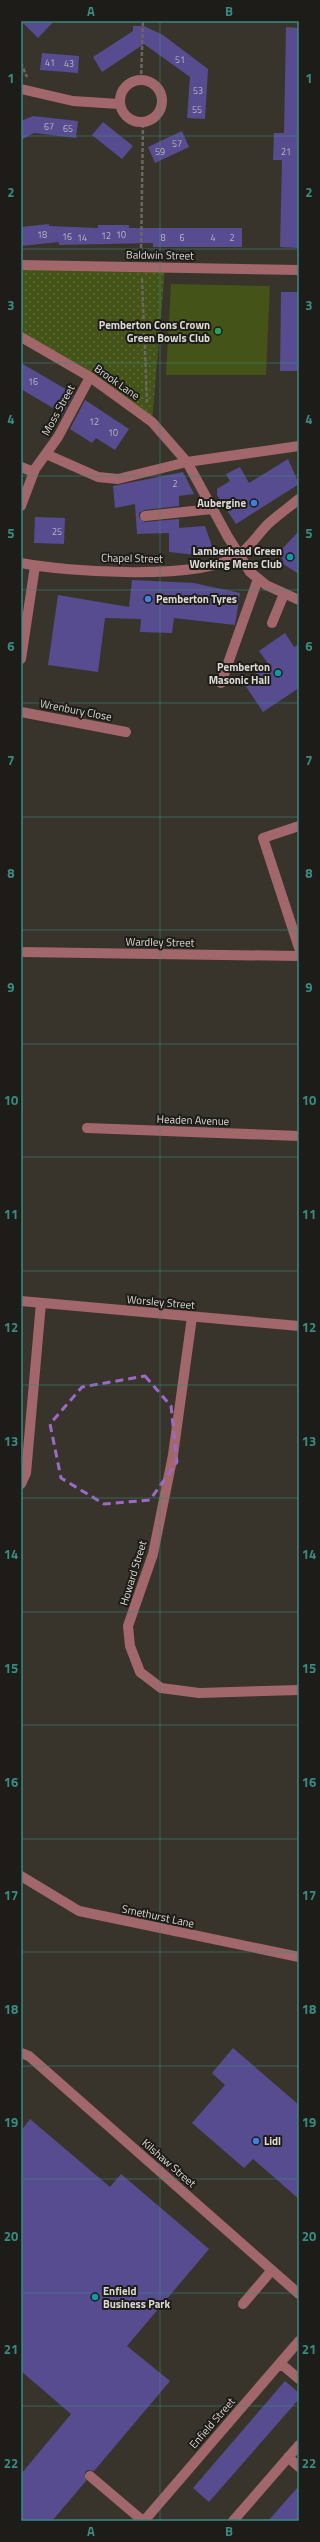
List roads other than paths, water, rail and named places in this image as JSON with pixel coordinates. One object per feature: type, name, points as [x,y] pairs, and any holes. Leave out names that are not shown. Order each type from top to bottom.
[{"type":"street","points":[[141,80],[154,84],[159,90],[162,104],[156,116],[144,123],[130,120],[125,116],[119,104],[120,97],[127,85],[141,80]]},
{"type":"street","points":[[21,90],[73,101],[119,104]]},
{"type":"street","name":"Baldwin Street","points":[[21,265],[299,270]]},
{"type":"street","name":"Brook Lane","points":[[21,337],[90,377],[148,419],[187,462],[212,509],[250,572],[258,579],[284,594],[299,600]]},
{"type":"street","name":"Moss Street","points":[[21,506],[34,472],[90,377]]},
{"type":"street","points":[[46,454],[98,477],[118,479],[187,462],[299,446]]},
{"type":"street","points":[[21,467],[34,472]]},
{"type":"street","name":"Chapel Street","points":[[21,563],[35,566],[123,571],[189,570],[221,563],[239,554],[269,523],[299,499]]},
{"type":"street","points":[[145,516],[212,509]]},
{"type":"street","points":[[21,659],[35,566]]},
{"type":"street","points":[[221,683],[258,579]]},
{"type":"street","points":[[272,623],[284,594]]},
{"type":"street","name":"Wrenbury Close","points":[[21,712],[126,732]]},
{"type":"street","points":[[297,830],[262,838],[299,948]]},
{"type":"street","name":"Wardley Street","points":[[21,952],[299,956]]},
{"type":"street","name":"Headen Avenue","points":[[87,1128],[299,1136]]},
{"type":"street","name":"Worsley Street","points":[[21,1301],[299,1326]]},
{"type":"street","points":[[21,1484],[26,1474],[41,1303]]},
{"type":"street","name":"Howard Street","points":[[192,1317],[173,1455],[153,1554],[128,1626],[130,1646],[140,1672],[161,1688],[199,1693],[299,1690]]},
{"type":"street","name":"Smethurst Lane","points":[[21,1876],[79,1912],[299,1957]]},
{"type":"street","name":"Kilshaw Street","points":[[21,2054],[29,2056],[299,2294]]},
{"type":"street","points":[[243,2304],[272,2270]]},
{"type":"street","name":"Enfield Street","points":[[143,2521],[299,2341]]},
{"type":"street","points":[[280,2363],[299,2379]]},
{"type":"street","points":[[233,2521],[299,2445]]},
{"type":"street","points":[[288,2457],[299,2467]]},
{"type":"street","points":[[90,2476],[143,2521]]},
{"type":"place","name":"Pemberton Cons Crown Green Bowls Club","points":[[218,331]]},
{"type":"place","name":"Aubergine","points":[[254,503]]},
{"type":"place","name":"Lamberhead Green Working Mens Club","points":[[290,557]]},
{"type":"place","name":"Pemberton Tyres","points":[[148,599]]},
{"type":"place","name":"Pemberton Masonic Hall","points":[[278,673]]},
{"type":"place","name":"Lidl","points":[[256,2141]]},
{"type":"place","name":"Enfield Business Park","points":[[95,2297]]}]
